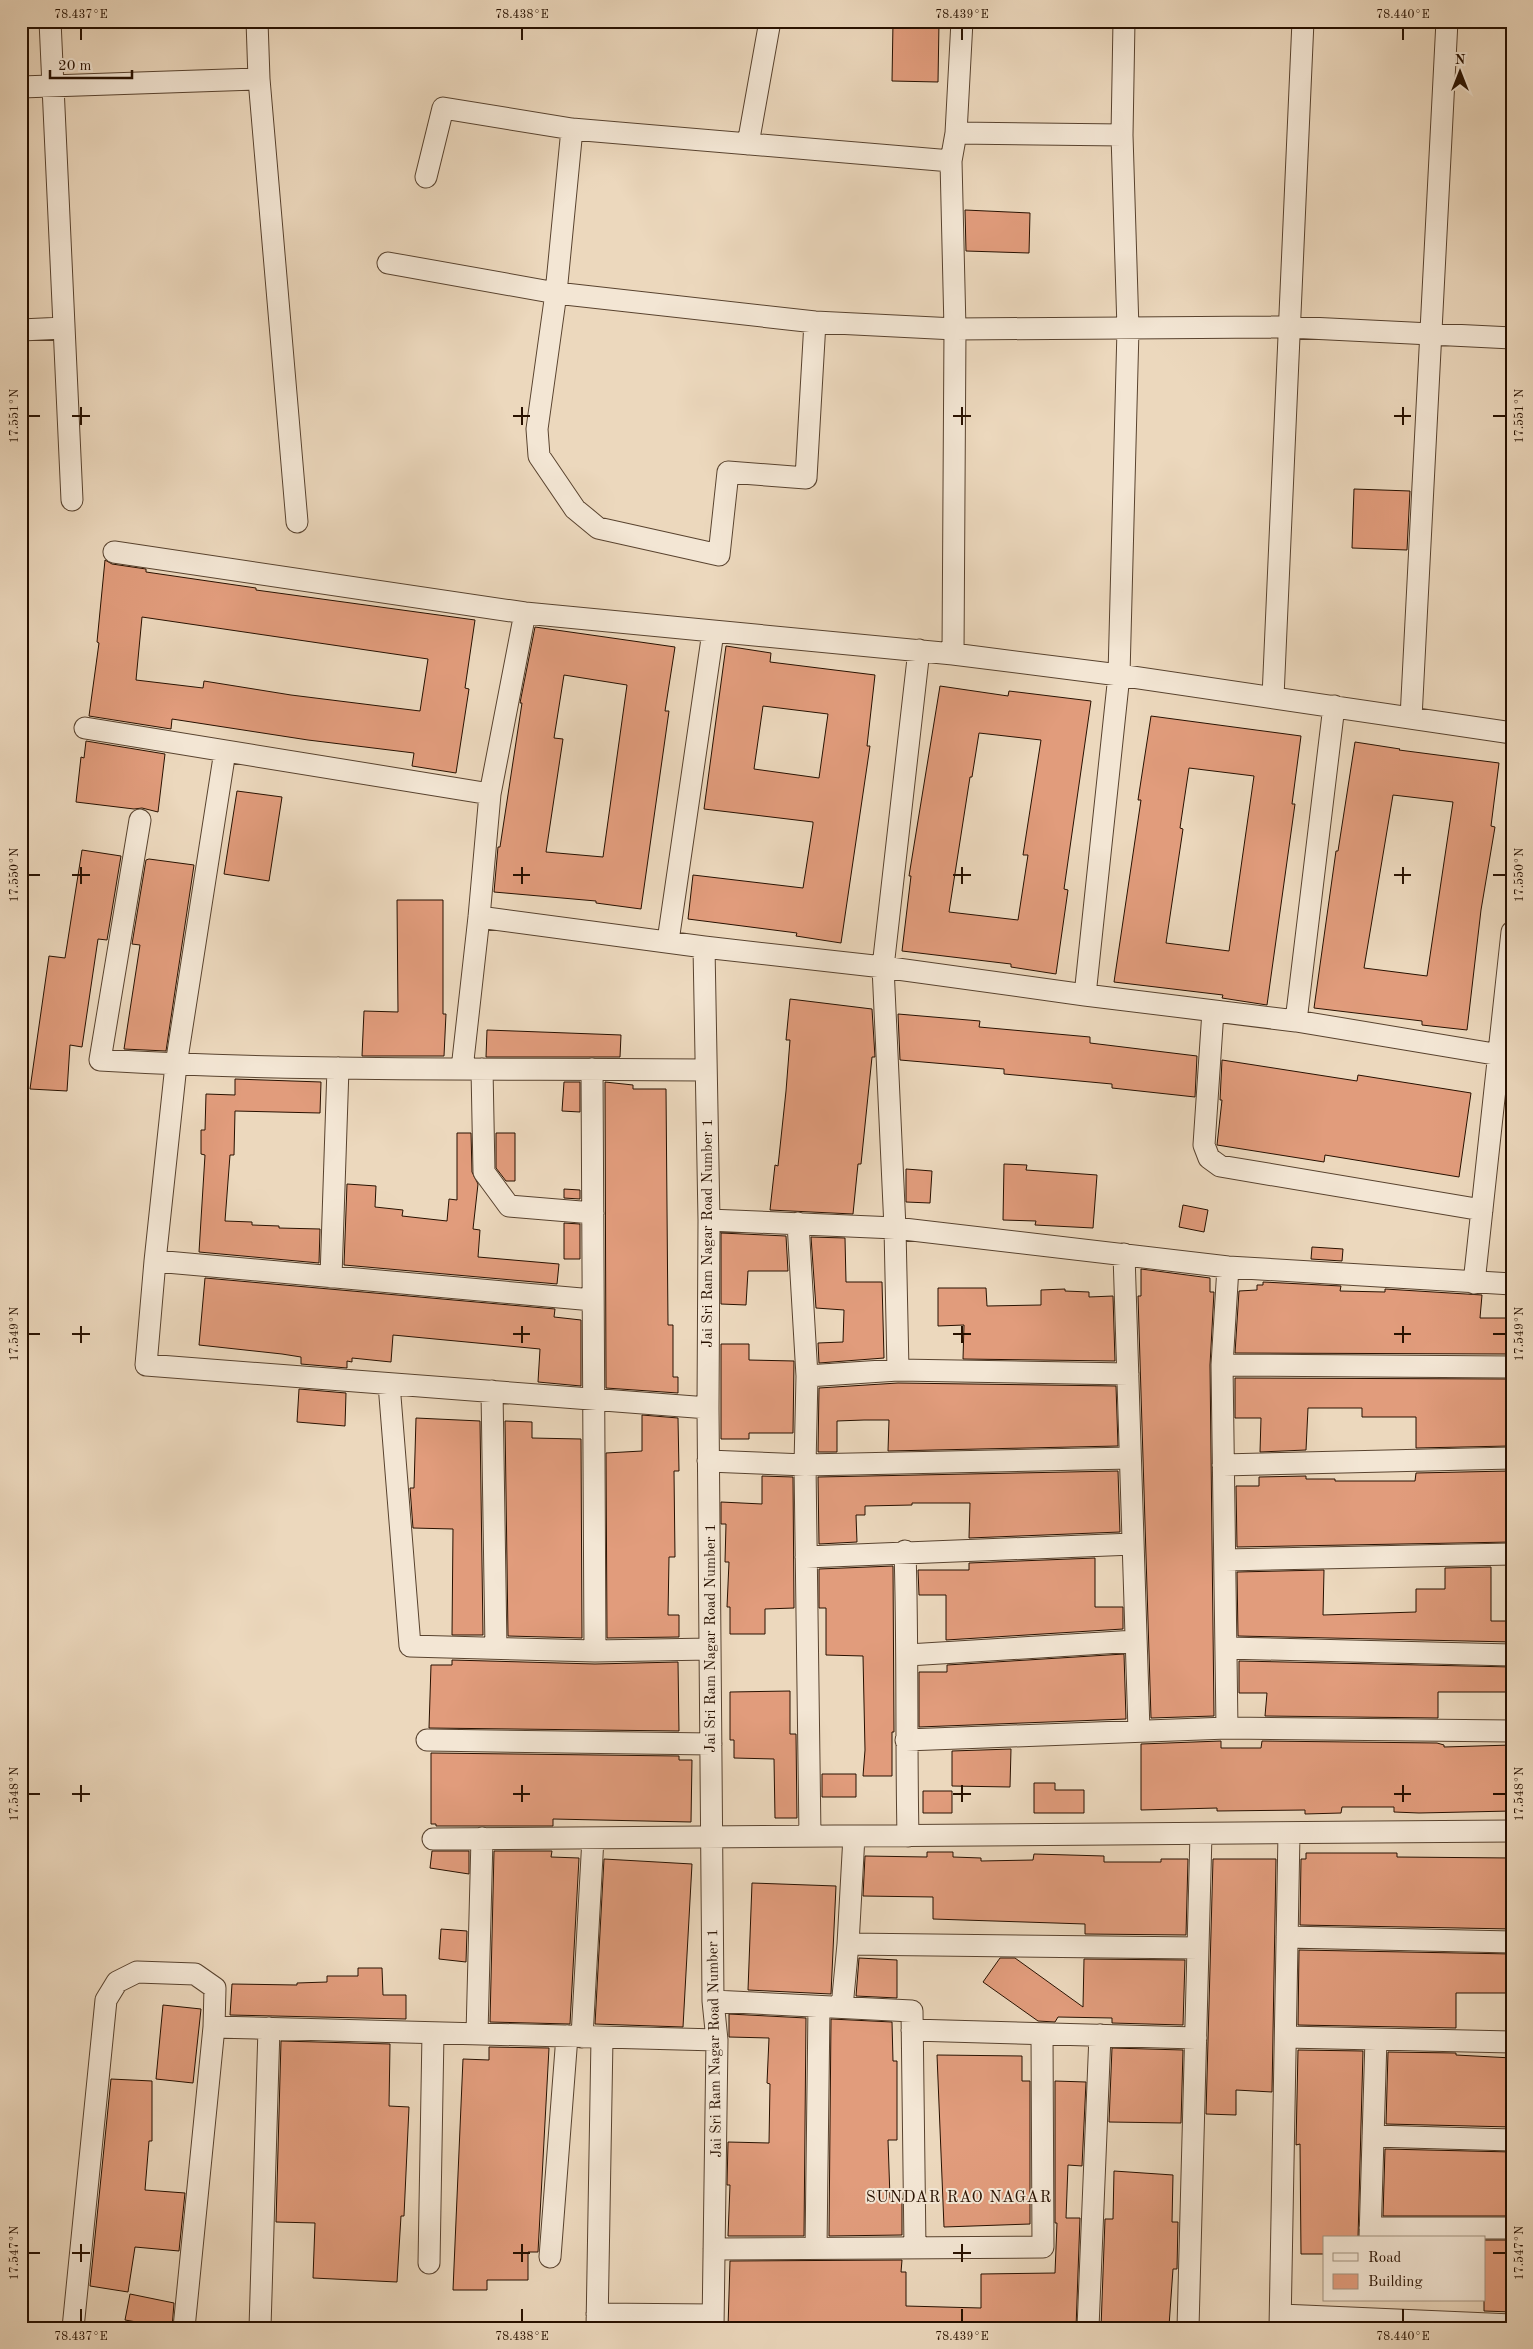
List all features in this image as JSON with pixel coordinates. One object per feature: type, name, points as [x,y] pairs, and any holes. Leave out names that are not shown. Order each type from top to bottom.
[{"type":"street","points":[[50,21],[72,500]]},
{"type":"street","points":[[257,21],[259,79],[297,522]]},
{"type":"street","points":[[748,144],[770,21]]},
{"type":"street","points":[[952,654],[955,329],[951,161],[956,133],[962,21]]},
{"type":"street","points":[[1085,995],[1119,675],[1128,329],[1122,136],[1124,21]]},
{"type":"street","points":[[1273,697],[1303,21]]},
{"type":"street","points":[[1411,718],[1447,21]]},
{"type":"street","points":[[21,87],[259,79]]},
{"type":"street","points":[[426,177],[443,108],[572,128],[951,161]]},
{"type":"street","points":[[572,128],[556,292],[537,429],[539,456],[575,509],[598,528],[719,555],[728,472],[806,478],[816,322]]},
{"type":"street","points":[[956,133],[1122,136]]},
{"type":"street","points":[[388,263],[556,292],[816,322],[955,329],[1289,327],[1512,338]]},
{"type":"street","points":[[21,330],[64,328]]},
{"type":"street","points":[[114,552],[525,613],[952,654],[1119,675],[1512,733]]},
{"type":"street","points":[[525,613],[490,794],[479,917],[472,1069],[484,1172],[509,1206],[593,1213]]},
{"type":"street","points":[[668,941],[713,632]]},
{"type":"street","points":[[898,1370],[895,1228],[883,967],[919,650]]},
{"type":"street","points":[[1296,1021],[1334,706]]},
{"type":"street","points":[[85,728],[490,794]]},
{"type":"street","points":[[225,751],[176,1065],[146,1365],[708,1408]]},
{"type":"street","points":[[140,820],[100,1060],[176,1065],[338,1068],[705,1070]]},
{"type":"street","points":[[479,917],[1296,1021],[1504,1056]]},
{"type":"street","points":[[1474,1283],[1482,1210],[1504,1056],[1512,932]]},
{"type":"street","name":"Jai Sri Ram Nagar Road Number 1","points":[[704,947],[709,1220],[708,1461],[713,2001],[717,2040],[713,2321]]},
{"type":"street","points":[[1213,1011],[1204,1145],[1209,1158],[1220,1166],[1482,1210]]},
{"type":"street","points":[[331,1277],[338,1068]]},
{"type":"street","points":[[592,1069],[595,1651]]},
{"type":"street","points":[[709,1220],[895,1228],[1228,1268],[1512,1284]]},
{"type":"street","points":[[798,1223],[807,1376],[805,1465],[810,1836]]},
{"type":"street","points":[[1124,1254],[1139,1731]]},
{"type":"street","points":[[155,1260],[593,1300]]},
{"type":"street","points":[[1227,1728],[1222,1365],[1228,1268]]},
{"type":"street","points":[[1222,1365],[1512,1367]]},
{"type":"street","points":[[807,1376],[898,1370],[1128,1374]]},
{"type":"street","points":[[390,1384],[410,1646],[595,1651],[710,1649]]},
{"type":"street","points":[[492,1391],[496,1648]]},
{"type":"street","points":[[708,1461],[805,1465],[1130,1458]]},
{"type":"street","points":[[1223,1465],[1512,1458]]},
{"type":"street","points":[[806,1557],[905,1551],[1133,1544]]},
{"type":"street","points":[[905,1551],[908,1655],[906,1740],[908,1836]]},
{"type":"street","points":[[1225,1560],[1512,1554]]},
{"type":"street","points":[[908,1655],[1136,1641]]},
{"type":"street","points":[[1226,1648],[1512,1655]]},
{"type":"street","points":[[906,1740],[1227,1728],[1512,1731]]},
{"type":"street","points":[[427,1740],[711,1744]]},
{"type":"street","points":[[433,1839],[1512,1831]]},
{"type":"street","points":[[1289,1833],[1281,2321],[1367,2309],[1512,2325]]},
{"type":"street","points":[[1188,2328],[1201,1834]]},
{"type":"street","points":[[842,2007],[848,1944],[854,1836]]},
{"type":"street","points":[[477,2034],[482,1838]]},
{"type":"street","points":[[593,1838],[584,2037],[597,2321],[713,2321]]},
{"type":"street","points":[[1287,1936],[1512,1942]]},
{"type":"street","points":[[848,1944],[1198,1948]]},
{"type":"street","points":[[73,2328],[106,2000],[117,1982],[137,1972],[171,1971],[195,1974],[215,1988],[214,2027],[184,2328]]},
{"type":"street","points":[[713,2001],[912,2011],[916,2248]]},
{"type":"street","points":[[816,2248],[820,2007]]},
{"type":"street","points":[[214,2027],[717,2040]]},
{"type":"street","points":[[260,2328],[269,2028]]},
{"type":"street","points":[[912,2030],[1196,2038]]},
{"type":"street","points":[[429,2263],[433,2033]]},
{"type":"street","points":[[714,2249],[1043,2247],[1042,2034]]},
{"type":"street","points":[[1088,2328],[1100,2035]]},
{"type":"street","points":[[550,2257],[584,2037]]},
{"type":"street","points":[[1286,2037],[1512,2042]]},
{"type":"street","points":[[1376,2039],[1370,2233],[1512,2228]]},
{"type":"street","points":[[1373,2136],[1512,2140]]},
{"type":"building","points":[[893,22],[939,22],[938,82],[892,81]]},
{"type":"building","points":[[965,210],[1030,213],[1029,253],[966,251]]},
{"type":"building","points":[[1354,489],[1410,491],[1407,550],[1352,548]]},
{"type":"building","points":[[105,560],[112,564],[146,569],[146,572],[256,588],[256,590],[475,620],[465,688],[469,689],[456,773],[412,766],[414,753],[308,740],[172,719],[171,729],[89,716],[99,643],[97,642]],"holes":[[[142,617],[428,659],[420,711],[291,695],[204,681],[203,688],[136,680]]]},
{"type":"building","points":[[535,627],[675,647],[665,711],[669,711],[641,909],[596,903],[596,901],[494,892],[498,847],[500,847],[522,703],[520,703]],"holes":[[[564,675],[627,685],[603,857],[546,852],[563,739],[554,738]]]},
{"type":"building","points":[[726,646],[771,653],[770,662],[875,675],[867,746],[870,746],[841,943],[796,936],[797,933],[688,919],[693,875],[803,888],[813,824],[813,822],[704,809]],"holes":[[[763,706],[828,714],[819,778],[754,769]]]},
{"type":"building","points":[[940,686],[1008,696],[1009,691],[1091,701],[1064,889],[1068,890],[1056,974],[1011,967],[1011,964],[902,951],[911,876],[909,876]],"holes":[[[979,733],[1041,740],[1023,855],[1028,855],[1018,920],[949,912],[970,777],[972,777]]]},
{"type":"building","points":[[1151,716],[1301,736],[1292,804],[1295,804],[1267,1005],[1222,998],[1223,995],[1114,982],[1141,800],[1138,800]],"holes":[[[1189,768],[1254,776],[1229,951],[1166,943],[1183,829],[1180,828]]]},
{"type":"building","points":[[86,741],[165,754],[158,812],[142,808],[134,809],[76,802],[81,757],[84,758]]},
{"type":"building","points":[[1355,742],[1399,750],[1499,763],[1491,826],[1495,827],[1481,910],[1467,1030],[1422,1025],[1422,1021],[1314,1008],[1336,851],[1338,851]],"holes":[[[1393,795],[1453,802],[1427,976],[1364,968]]]},
{"type":"building","points":[[237,791],[282,797],[269,881],[224,874]]},
{"type":"building","points":[[82,850],[121,856],[107,940],[98,939],[82,1047],[70,1045],[67,1091],[30,1089],[49,956],[65,958]]},
{"type":"building","points":[[146,860],[194,865],[166,1051],[124,1049],[140,945],[132,944]]},
{"type":"building","points":[[397,900],[443,900],[443,1014],[446,1014],[444,1056],[362,1056],[364,1011],[398,1012]]},
{"type":"building","points":[[790,999],[872,1009],[875,1057],[872,1057],[861,1164],[858,1164],[853,1214],[770,1210],[775,1165],[778,1166],[786,1091],[790,1040],[786,1040]]},
{"type":"building","points":[[898,1014],[980,1021],[979,1027],[1090,1037],[1090,1043],[1197,1056],[1195,1097],[1112,1088],[1112,1084],[1004,1074],[1004,1069],[900,1060]]},
{"type":"building","points":[[487,1030],[621,1035],[620,1057],[486,1057]]},
{"type":"building","points":[[1222,1060],[1357,1081],[1358,1075],[1471,1093],[1459,1177],[1325,1155],[1324,1162],[1217,1145],[1222,1100],[1220,1100]]},
{"type":"building","points":[[235,1079],[321,1082],[320,1113],[235,1111],[234,1155],[230,1155],[225,1221],[252,1222],[252,1225],[279,1226],[279,1228],[320,1229],[319,1263],[199,1252],[205,1155],[201,1154],[201,1130],[205,1130],[206,1094],[235,1095]]},
{"type":"building","points":[[564,1082],[580,1082],[580,1112],[562,1111]]},
{"type":"building","points":[[605,1082],[633,1085],[633,1089],[666,1089],[668,1325],[673,1325],[673,1377],[678,1377],[678,1393],[606,1388]]},
{"type":"building","points":[[457,1133],[471,1133],[472,1172],[478,1184],[473,1229],[480,1230],[478,1257],[559,1264],[557,1284],[344,1265],[347,1184],[376,1186],[375,1207],[403,1210],[402,1216],[447,1221],[449,1199],[457,1200]]},
{"type":"building","points":[[496,1133],[515,1133],[515,1181],[506,1181],[496,1168]]},
{"type":"building","points":[[1004,1164],[1027,1165],[1026,1170],[1097,1175],[1093,1228],[1035,1225],[1036,1221],[1003,1220]]},
{"type":"building","points":[[906,1169],[932,1171],[930,1203],[906,1202]]},
{"type":"building","points":[[564,1189],[580,1190],[580,1199],[564,1198]]},
{"type":"building","points":[[1183,1205],[1208,1210],[1204,1232],[1179,1227]]},
{"type":"building","points":[[564,1223],[580,1224],[580,1259],[564,1259]]},
{"type":"building","points":[[721,1233],[786,1236],[788,1271],[748,1271],[746,1305],[721,1304]]},
{"type":"building","points":[[811,1237],[845,1238],[846,1282],[882,1282],[884,1358],[819,1363],[818,1343],[843,1342],[844,1310],[816,1308]]},
{"type":"building","points":[[1312,1247],[1343,1249],[1342,1261],[1311,1259]]},
{"type":"building","points":[[1141,1269],[1210,1278],[1210,1292],[1214,1292],[1210,1365],[1214,1716],[1151,1718],[1138,1296],[1141,1296]]},
{"type":"building","points":[[205,1278],[555,1309],[554,1317],[581,1320],[581,1386],[538,1382],[540,1349],[393,1335],[391,1362],[352,1358],[352,1362],[347,1361],[347,1368],[301,1364],[301,1357],[282,1354],[199,1345]]},
{"type":"building","points":[[1263,1282],[1341,1286],[1340,1291],[1385,1292],[1385,1289],[1482,1295],[1480,1318],[1506,1318],[1506,1354],[1235,1353],[1239,1291],[1257,1290],[1257,1285],[1263,1285]]},
{"type":"building","points":[[938,1288],[986,1288],[987,1306],[1041,1305],[1041,1290],[1065,1289],[1065,1291],[1089,1292],[1089,1297],[1113,1296],[1115,1361],[963,1359],[964,1325],[938,1326]]},
{"type":"building","points":[[721,1344],[749,1344],[749,1360],[794,1361],[793,1433],[749,1433],[749,1439],[721,1439]]},
{"type":"building","points":[[1235,1378],[1506,1379],[1506,1385],[1509,1385],[1509,1446],[1416,1448],[1416,1417],[1362,1417],[1362,1408],[1308,1408],[1306,1450],[1260,1452],[1261,1418],[1235,1418]]},
{"type":"building","points":[[898,1383],[1116,1386],[1118,1446],[888,1451],[889,1420],[864,1420],[837,1421],[837,1452],[818,1452],[819,1388]]},
{"type":"building","points":[[299,1389],[346,1393],[345,1426],[297,1422]]},
{"type":"building","points":[[642,1415],[678,1418],[679,1471],[674,1471],[675,1557],[669,1557],[668,1615],[679,1615],[679,1637],[607,1638],[606,1453],[642,1451]]},
{"type":"building","points":[[416,1418],[480,1421],[483,1635],[452,1635],[453,1529],[413,1528],[410,1488],[414,1488]]},
{"type":"building","points":[[505,1421],[532,1422],[532,1438],[581,1439],[582,1638],[508,1636]]},
{"type":"building","points":[[1118,1471],[1120,1532],[969,1538],[970,1503],[912,1503],[912,1505],[865,1506],[865,1515],[856,1515],[857,1542],[819,1544],[818,1477]]},
{"type":"building","points":[[1509,1471],[1512,1490],[1512,1542],[1237,1547],[1236,1486],[1259,1486],[1259,1477],[1306,1476],[1306,1479],[1335,1479],[1335,1481],[1415,1481],[1416,1473]]},
{"type":"building","points":[[762,1476],[793,1477],[794,1608],[765,1609],[765,1634],[730,1634],[730,1607],[727,1607],[729,1562],[725,1562],[726,1524],[721,1524],[721,1502],[762,1504]]},
{"type":"building","points":[[1095,1558],[1095,1607],[1123,1607],[1123,1629],[946,1640],[946,1595],[919,1595],[918,1570],[969,1570],[969,1563]]},
{"type":"building","points":[[893,1566],[894,1732],[892,1732],[892,1776],[863,1776],[865,1750],[863,1656],[826,1655],[826,1608],[819,1608],[819,1569]]},
{"type":"building","points":[[1491,1567],[1491,1621],[1512,1621],[1512,1642],[1238,1636],[1237,1572],[1324,1570],[1323,1615],[1416,1612],[1416,1589],[1445,1589],[1445,1568]]},
{"type":"building","points":[[1124,1654],[1126,1719],[919,1727],[919,1672],[947,1672],[947,1665]]},
{"type":"building","points":[[452,1660],[595,1664],[678,1662],[679,1731],[429,1728],[431,1665],[452,1665]]},
{"type":"building","points":[[1239,1661],[1512,1667],[1512,1692],[1438,1692],[1438,1718],[1265,1716],[1267,1693],[1239,1693]]},
{"type":"building","points":[[790,1691],[790,1734],[796,1734],[797,1818],[775,1818],[774,1759],[734,1758],[734,1740],[730,1740],[730,1692]]},
{"type":"building","points":[[1221,1741],[1221,1748],[1261,1748],[1262,1741],[1437,1743],[1444,1745],[1444,1747],[1512,1745],[1512,1811],[1419,1813],[1394,1812],[1394,1807],[1342,1807],[1341,1813],[1305,1814],[1305,1810],[1217,1811],[1217,1808],[1141,1810],[1141,1744]]},
{"type":"building","points":[[1011,1749],[1010,1787],[952,1786],[952,1751]]},
{"type":"building","points":[[431,1753],[679,1756],[679,1760],[692,1760],[691,1822],[553,1819],[553,1826],[436,1826],[436,1824],[431,1824]]},
{"type":"building","points":[[822,1774],[856,1774],[856,1797],[822,1797]]},
{"type":"building","points":[[1034,1783],[1055,1783],[1055,1790],[1084,1790],[1084,1813],[1034,1813]]},
{"type":"building","points":[[923,1791],[952,1791],[952,1813],[923,1813]]},
{"type":"building","points":[[432,1851],[469,1851],[469,1874],[430,1868]]},
{"type":"building","points":[[494,1851],[552,1851],[551,1857],[579,1858],[570,2024],[490,2022]]},
{"type":"building","points":[[927,1852],[953,1852],[953,1857],[981,1858],[981,1861],[1033,1860],[1034,1854],[1104,1856],[1104,1862],[1161,1862],[1161,1859],[1188,1859],[1186,1935],[1085,1934],[1085,1924],[933,1919],[933,1897],[863,1896],[865,1856],[927,1857]]},
{"type":"building","points":[[1306,1853],[1397,1853],[1397,1857],[1512,1858],[1512,1929],[1300,1925],[1301,1859],[1306,1859]]},
{"type":"building","points":[[604,1859],[692,1864],[683,2027],[595,2024]]},
{"type":"building","points":[[1213,1859],[1276,1859],[1272,2092],[1236,2090],[1236,2115],[1206,2114]]},
{"type":"building","points":[[752,1883],[836,1886],[831,1994],[748,1990]]},
{"type":"building","points":[[441,1929],[467,1931],[466,1962],[439,1959]]},
{"type":"building","points":[[1299,1950],[1512,1954],[1512,1993],[1456,1993],[1456,2028],[1298,2025]]},
{"type":"building","points":[[859,1958],[897,1960],[897,1998],[856,1996]]},
{"type":"building","points":[[1000,1958],[1015,1958],[1083,2007],[1084,1959],[1185,1960],[1183,2025],[1112,2023],[1112,2018],[1058,2017],[1055,2022],[1038,2021],[983,1982]]},
{"type":"building","points":[[358,1968],[382,1968],[383,1995],[406,1995],[406,2019],[230,2015],[232,1984],[297,1985],[297,1983],[327,1982],[327,1976],[358,1976]]},
{"type":"building","points":[[163,2005],[201,2009],[193,2083],[156,2079]]},
{"type":"building","points":[[729,2014],[806,2018],[804,2236],[728,2236],[730,2185],[727,2185],[728,2142],[769,2143],[770,2084],[767,2083],[769,2038],[729,2037]]},
{"type":"building","points":[[831,2019],[892,2022],[893,2061],[897,2061],[897,2140],[888,2140],[890,2198],[902,2198],[902,2235],[829,2236]]},
{"type":"building","points":[[281,2041],[390,2044],[389,2106],[409,2107],[404,2216],[401,2216],[397,2282],[313,2278],[315,2223],[276,2222]]},
{"type":"building","points":[[489,2047],[549,2048],[538,2252],[528,2252],[528,2280],[487,2280],[487,2290],[453,2290],[463,2059],[489,2060]]},
{"type":"building","points":[[1112,2048],[1183,2050],[1181,2123],[1109,2122]]},
{"type":"building","points":[[1298,2050],[1363,2051],[1358,2236],[1323,2236],[1323,2254],[1301,2254],[1300,2144],[1296,2145]]},
{"type":"building","points":[[1388,2052],[1456,2053],[1456,2055],[1512,2058],[1512,2127],[1386,2124]]},
{"type":"building","points":[[937,2055],[1022,2056],[1022,2081],[1030,2081],[1030,2224],[944,2227]]},
{"type":"building","points":[[111,2079],[152,2081],[152,2141],[149,2141],[145,2190],[185,2193],[179,2251],[135,2247],[128,2292],[90,2286]]},
{"type":"building","points":[[1055,2081],[1086,2082],[1082,2166],[1068,2165],[1066,2218],[1080,2218],[1076,2328],[728,2328],[730,2261],[902,2260],[901,2272],[906,2272],[906,2306],[981,2308],[981,2274],[1055,2273],[1057,2223],[1055,2223]]},
{"type":"building","points":[[1385,2149],[1512,2152],[1512,2216],[1383,2216]]},
{"type":"building","points":[[1114,2171],[1173,2175],[1172,2222],[1178,2222],[1177,2269],[1173,2269],[1169,2326],[1128,2324],[1128,2328],[1101,2328],[1105,2219],[1113,2219]]},
{"type":"building","points":[[1486,2240],[1512,2240],[1512,2312],[1484,2311],[1484,2302],[1486,2302]]},
{"type":"building","points":[[130,2294],[174,2303],[172,2328],[125,2320]]},
{"type":"district","name":"SUNDAR RAO NAGAR","points":[[959,2196]]}]
